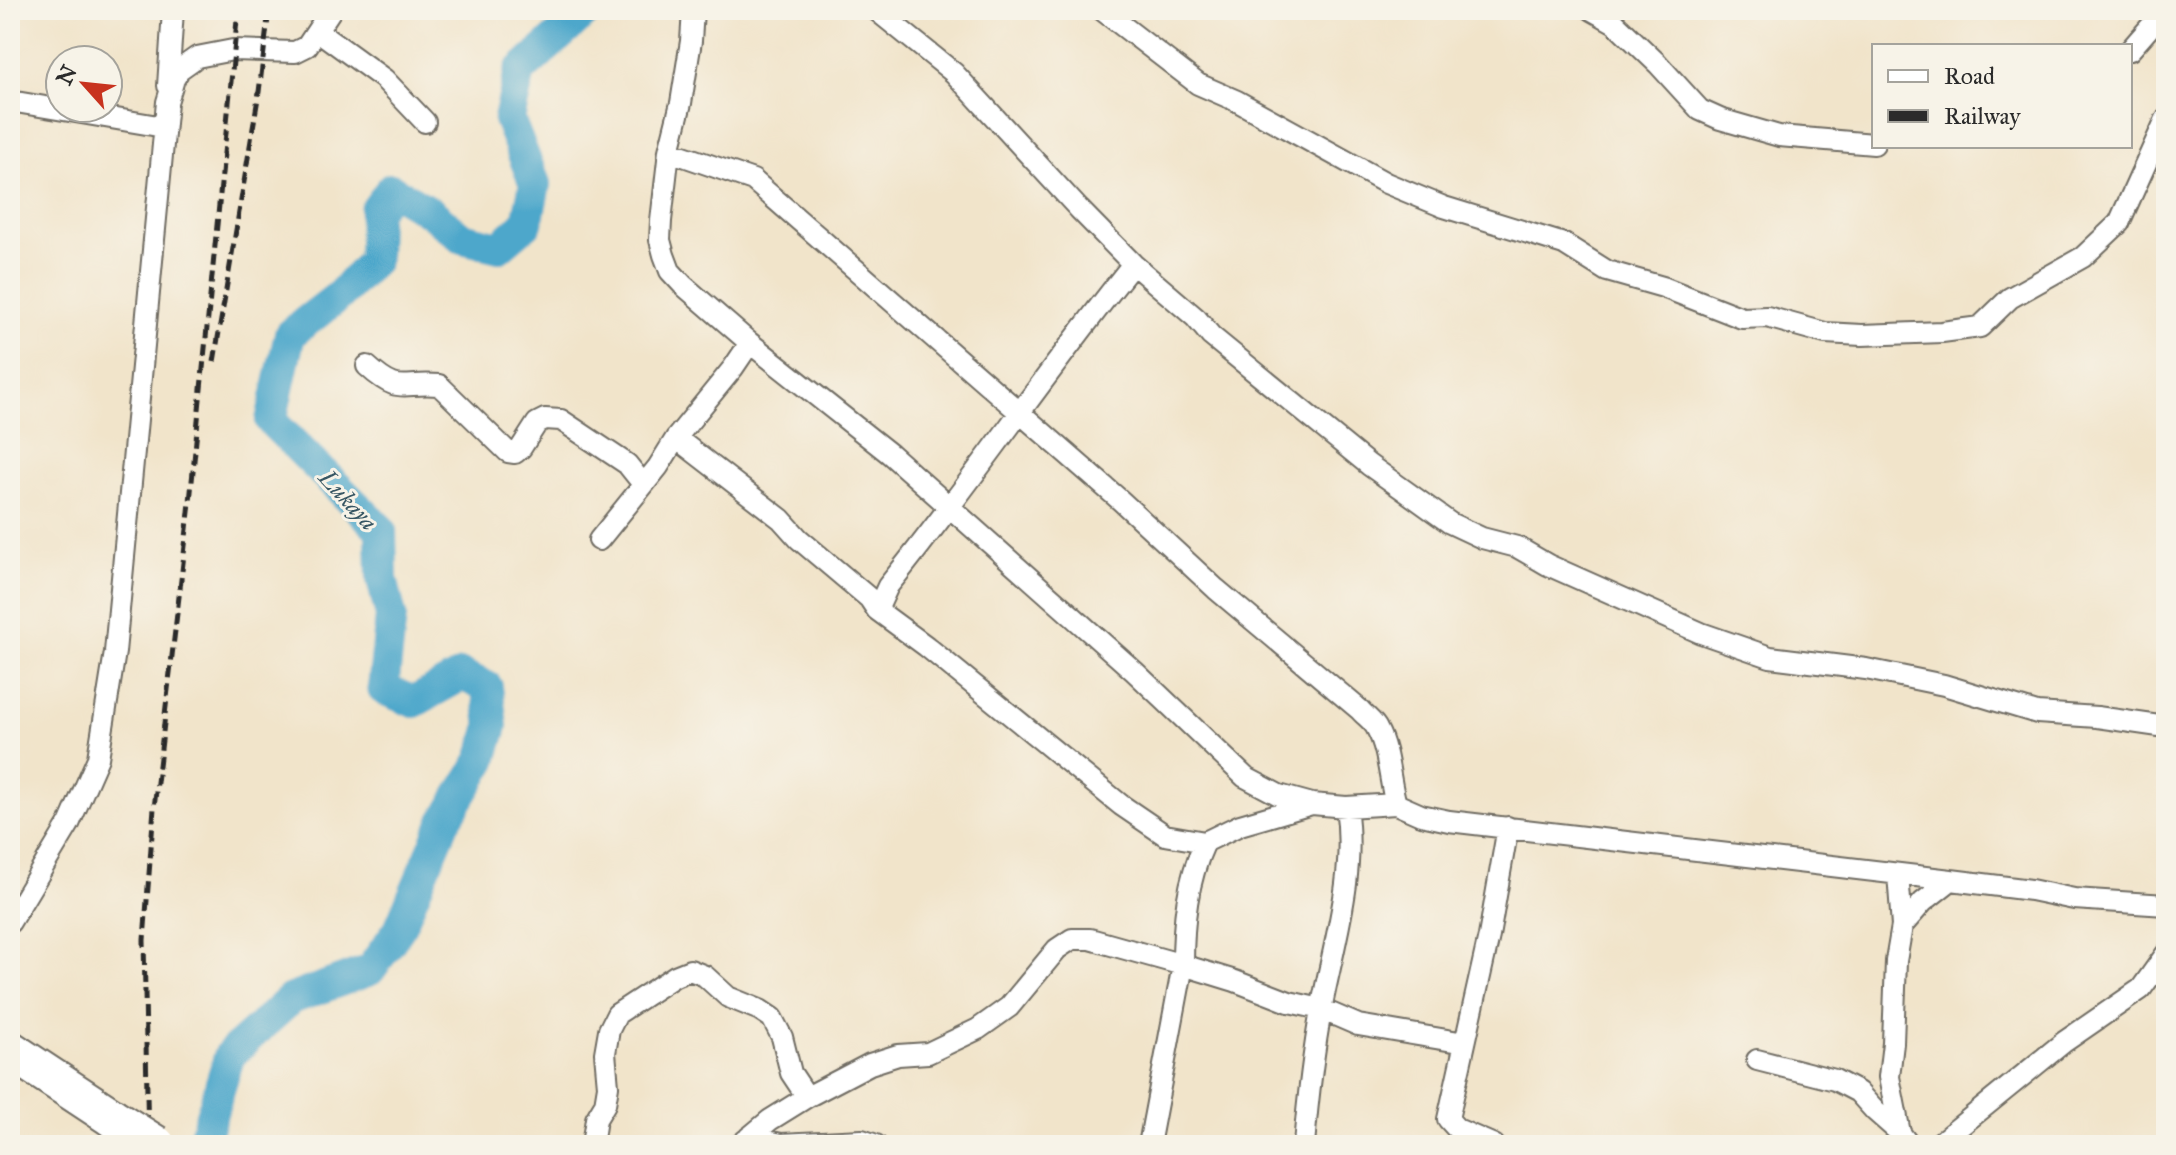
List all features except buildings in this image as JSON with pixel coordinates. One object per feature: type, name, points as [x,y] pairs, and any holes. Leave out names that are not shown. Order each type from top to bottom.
[{"type":"highway","points":[[10,1050],[156,1145]]},
{"type":"street","points":[[10,922],[69,824],[98,758],[115,652],[173,10]]},
{"type":"street","points":[[167,102],[180,69],[197,57],[233,50],[295,52],[307,46],[331,10]]},
{"type":"street","points":[[693,10],[681,103],[663,188],[660,240],[670,271],[750,343],[851,420],[1117,656],[1245,777],[1279,795],[1312,804],[1346,807],[1396,804],[1421,815],[1449,821],[1951,880],[2074,899],[2166,905]]},
{"type":"street","points":[[876,10],[954,73],[1133,264],[1196,318],[1211,336],[1369,465],[1450,523],[1482,538],[1517,547],[1548,565],[1701,633],[1770,657],[1808,660],[1897,676],[1999,700],[2037,713],[2097,717],[2166,727]]},
{"type":"street","points":[[1102,10],[1198,84],[1237,101],[1386,183],[1444,207],[1564,244],[1607,271],[1663,287],[1742,318],[1767,317],[1825,333],[1862,335],[1980,327],[2010,298],[2083,257],[2119,223],[2166,119]]},
{"type":"street","points":[[1592,10],[1615,23],[1700,110],[1779,136],[1872,144]]},
{"type":"street","points":[[2132,48],[2165,10]]},
{"type":"street","points":[[318,31],[384,79],[425,122]]},
{"type":"street","points":[[10,101],[164,127]]},
{"type":"street","points":[[669,151],[753,180],[1377,727],[1385,749],[1396,804]]},
{"type":"street","points":[[877,610],[888,586],[1020,415],[1070,341],[1133,264]]},
{"type":"street","points":[[599,540],[750,343]]},
{"type":"street","points":[[367,366],[385,382],[406,388],[439,385],[508,452],[515,453],[521,448],[537,423],[545,419],[561,420],[627,464],[643,484]]},
{"type":"street","points":[[676,438],[781,519],[799,539],[869,598],[877,610],[926,646],[1121,805],[1165,835],[1205,842],[1240,825],[1312,804]]},
{"type":"street","points":[[1304,1145],[1321,1009],[1349,869],[1350,831],[1346,807]]},
{"type":"street","points":[[1494,1145],[1457,1129],[1448,1119],[1489,936],[1508,827]]},
{"type":"street","points":[[1149,1145],[1183,965],[1183,939],[1193,869],[1205,842]]},
{"type":"street","points":[[1898,874],[1902,926],[1896,961],[1889,1077],[1904,1139]]},
{"type":"street","points":[[1902,926],[1923,902],[1951,880]]},
{"type":"street","points":[[749,1142],[807,1097],[870,1064],[898,1055],[928,1053],[978,1029],[1009,1007],[1057,949],[1072,939],[1090,939],[1183,965],[1289,1002],[1321,1009],[1358,1025],[1465,1043]]},
{"type":"street","points":[[1937,1145],[2064,1042],[2141,989],[2166,954]]},
{"type":"street","points":[[592,1145],[596,1119],[605,1104],[608,1086],[605,1053],[609,1030],[617,1014],[675,976],[690,970],[705,976],[728,997],[772,1018],[782,1037],[791,1073],[807,1097]]},
{"type":"street","points":[[1757,1060],[1835,1080],[1858,1092],[1904,1139]]},
{"type":"street","points":[[749,1142],[781,1144],[862,1140],[876,1145]]},
{"type":"waterway","name":"Lukaya","points":[[202,1145],[230,1054],[291,999],[370,970],[399,929],[444,823],[482,760],[492,726],[487,687],[462,675],[414,702],[383,689],[391,616],[382,579],[381,530],[271,421],[290,334],[339,296],[374,260],[375,211],[391,189],[433,214],[462,238],[499,247],[527,223],[535,184],[509,119],[520,71],[588,10]]},
{"type":"railway","points":[[148,1145],[144,940],[154,808],[189,512],[238,10]]},
{"type":"railway","points":[[214,362],[259,92],[269,10]]}]
